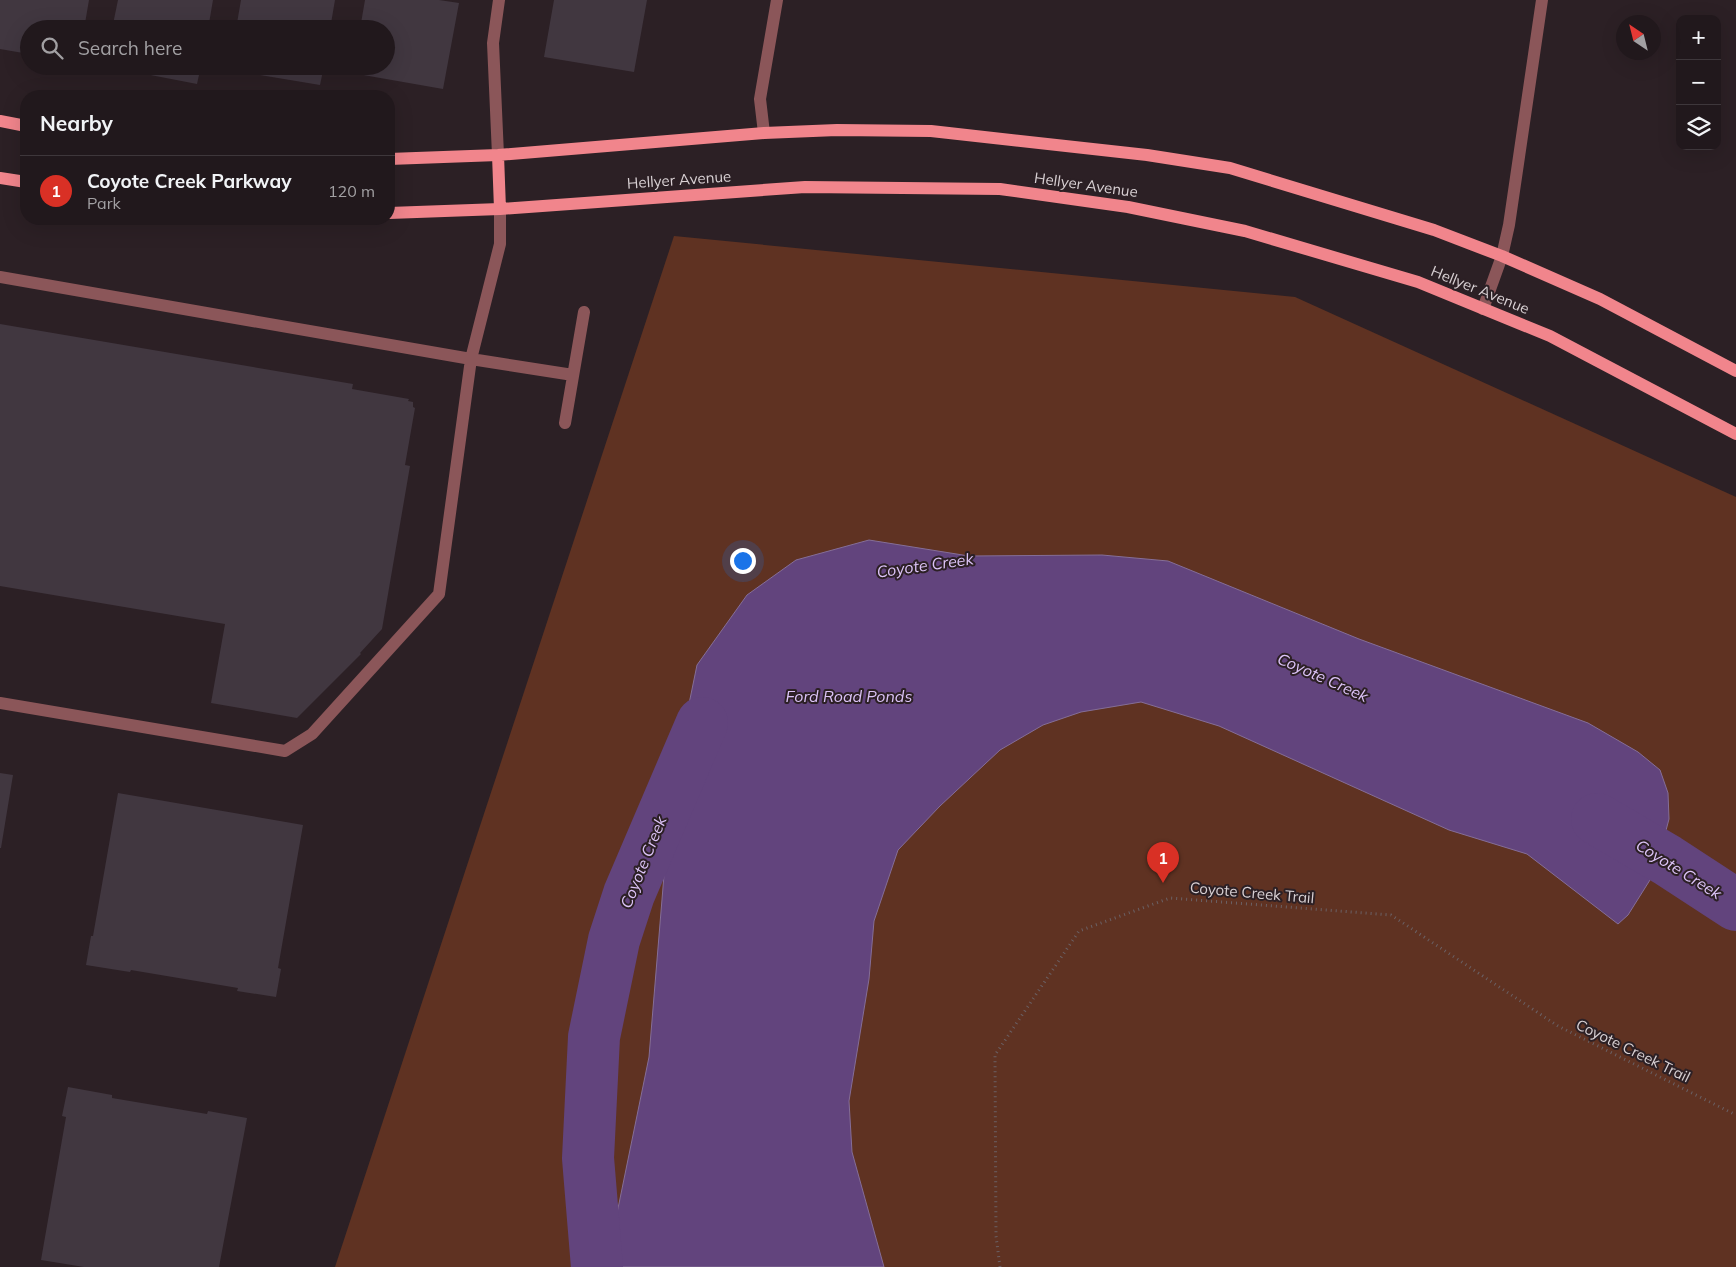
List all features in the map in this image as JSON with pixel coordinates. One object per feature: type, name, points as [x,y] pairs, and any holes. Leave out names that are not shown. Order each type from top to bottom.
[{"type":"main road","points":[[0,121],[20,125]]},
{"type":"main road","points":[[395,159],[498,155],[764,133],[837,130],[931,131],[1147,155],[1230,168],[1434,230],[1502,256],[1600,299],[1736,372]]},
{"type":"main road","points":[[498,155],[500,209]]},
{"type":"main road","points":[[0,178],[20,181]]},
{"type":"main road","name":"Hellyer Avenue","points":[[395,214],[500,209],[805,186],[1000,189],[1128,207],[1245,231],[1418,282],[1550,336],[1736,434]]},
{"type":"lane","points":[[498,155],[493,42],[499,0]]},
{"type":"lane","points":[[764,133],[760,100],[777,0]]},
{"type":"lane","points":[[1483,309],[1502,256],[1510,225],[1542,0]]},
{"type":"lane","points":[[0,702],[285,751],[312,734],[440,594],[471,359],[500,244],[500,209]]},
{"type":"lane","points":[[0,277],[471,359],[574,375]]},
{"type":"lane","points":[[565,423],[584,312]]},
{"type":"path","name":"Coyote Creek Trail","points":[[1000,1267],[996,1236],[995,1055],[1079,931],[1170,898],[1391,915],[1558,1026],[1736,1115]]},
{"type":"shaded area","points":[[674,236],[1295,297],[1736,497],[1736,1267],[335,1267]]},
{"type":"water","name":"Ford Road Ponds","points":[[869,540],[969,556],[1102,555],[1168,561],[1359,639],[1588,723],[1638,752],[1660,770],[1668,793],[1669,819],[1655,872],[1628,915],[1618,924],[1527,854],[1449,830],[1219,726],[1141,702],[1081,712],[1043,725],[1000,750],[940,806],[898,850],[874,921],[869,979],[849,1101],[852,1152],[884,1267],[606,1267],[649,1057],[665,863],[676,767],[697,665],[747,595],[796,560]]},
{"type":"building","points":[[0,0],[89,0],[86,20],[20,20],[20,52],[0,49]]},
{"type":"building","points":[[118,0],[213,0],[210,20],[114,20]]},
{"type":"building","points":[[241,0],[335,0],[332,20],[238,20]]},
{"type":"building","points":[[365,0],[439,0],[459,3],[443,89],[363,75],[395,75],[395,20],[362,20]]},
{"type":"building","points":[[554,0],[647,0],[634,72],[544,57]]},
{"type":"building","points":[[150,75],[199,75],[197,84]]},
{"type":"building","points":[[259,75],[322,75],[320,85]]},
{"type":"building","points":[[0,324],[353,384],[352,389],[409,399],[408,401],[413,402],[413,407],[415,408],[405,465],[410,466],[382,629],[361,654],[297,718],[211,703],[225,624],[0,586]]},
{"type":"building","points":[[0,773],[13,775],[1,848],[0,848]]},
{"type":"building","points":[[118,793],[303,825],[278,968],[281,969],[276,997],[237,991],[238,988],[131,970],[130,972],[86,965],[91,936],[93,936]]},
{"type":"building","points":[[68,1087],[112,1095],[112,1098],[207,1114],[208,1111],[247,1118],[219,1267],[84,1267],[41,1260],[66,1117],[62,1116]]},
{"type":"waterway","name":"Coyote Creek","points":[[597,1267],[588,1158],[594,1037],[614,940],[629,894],[702,723]]},
{"type":"waterway","name":"Coyote Creek","points":[[1597,819],[1667,860],[1736,905]]},
{"type":"place","name":"Coyote Creek Parkway","points":[[1163,883]]}]
